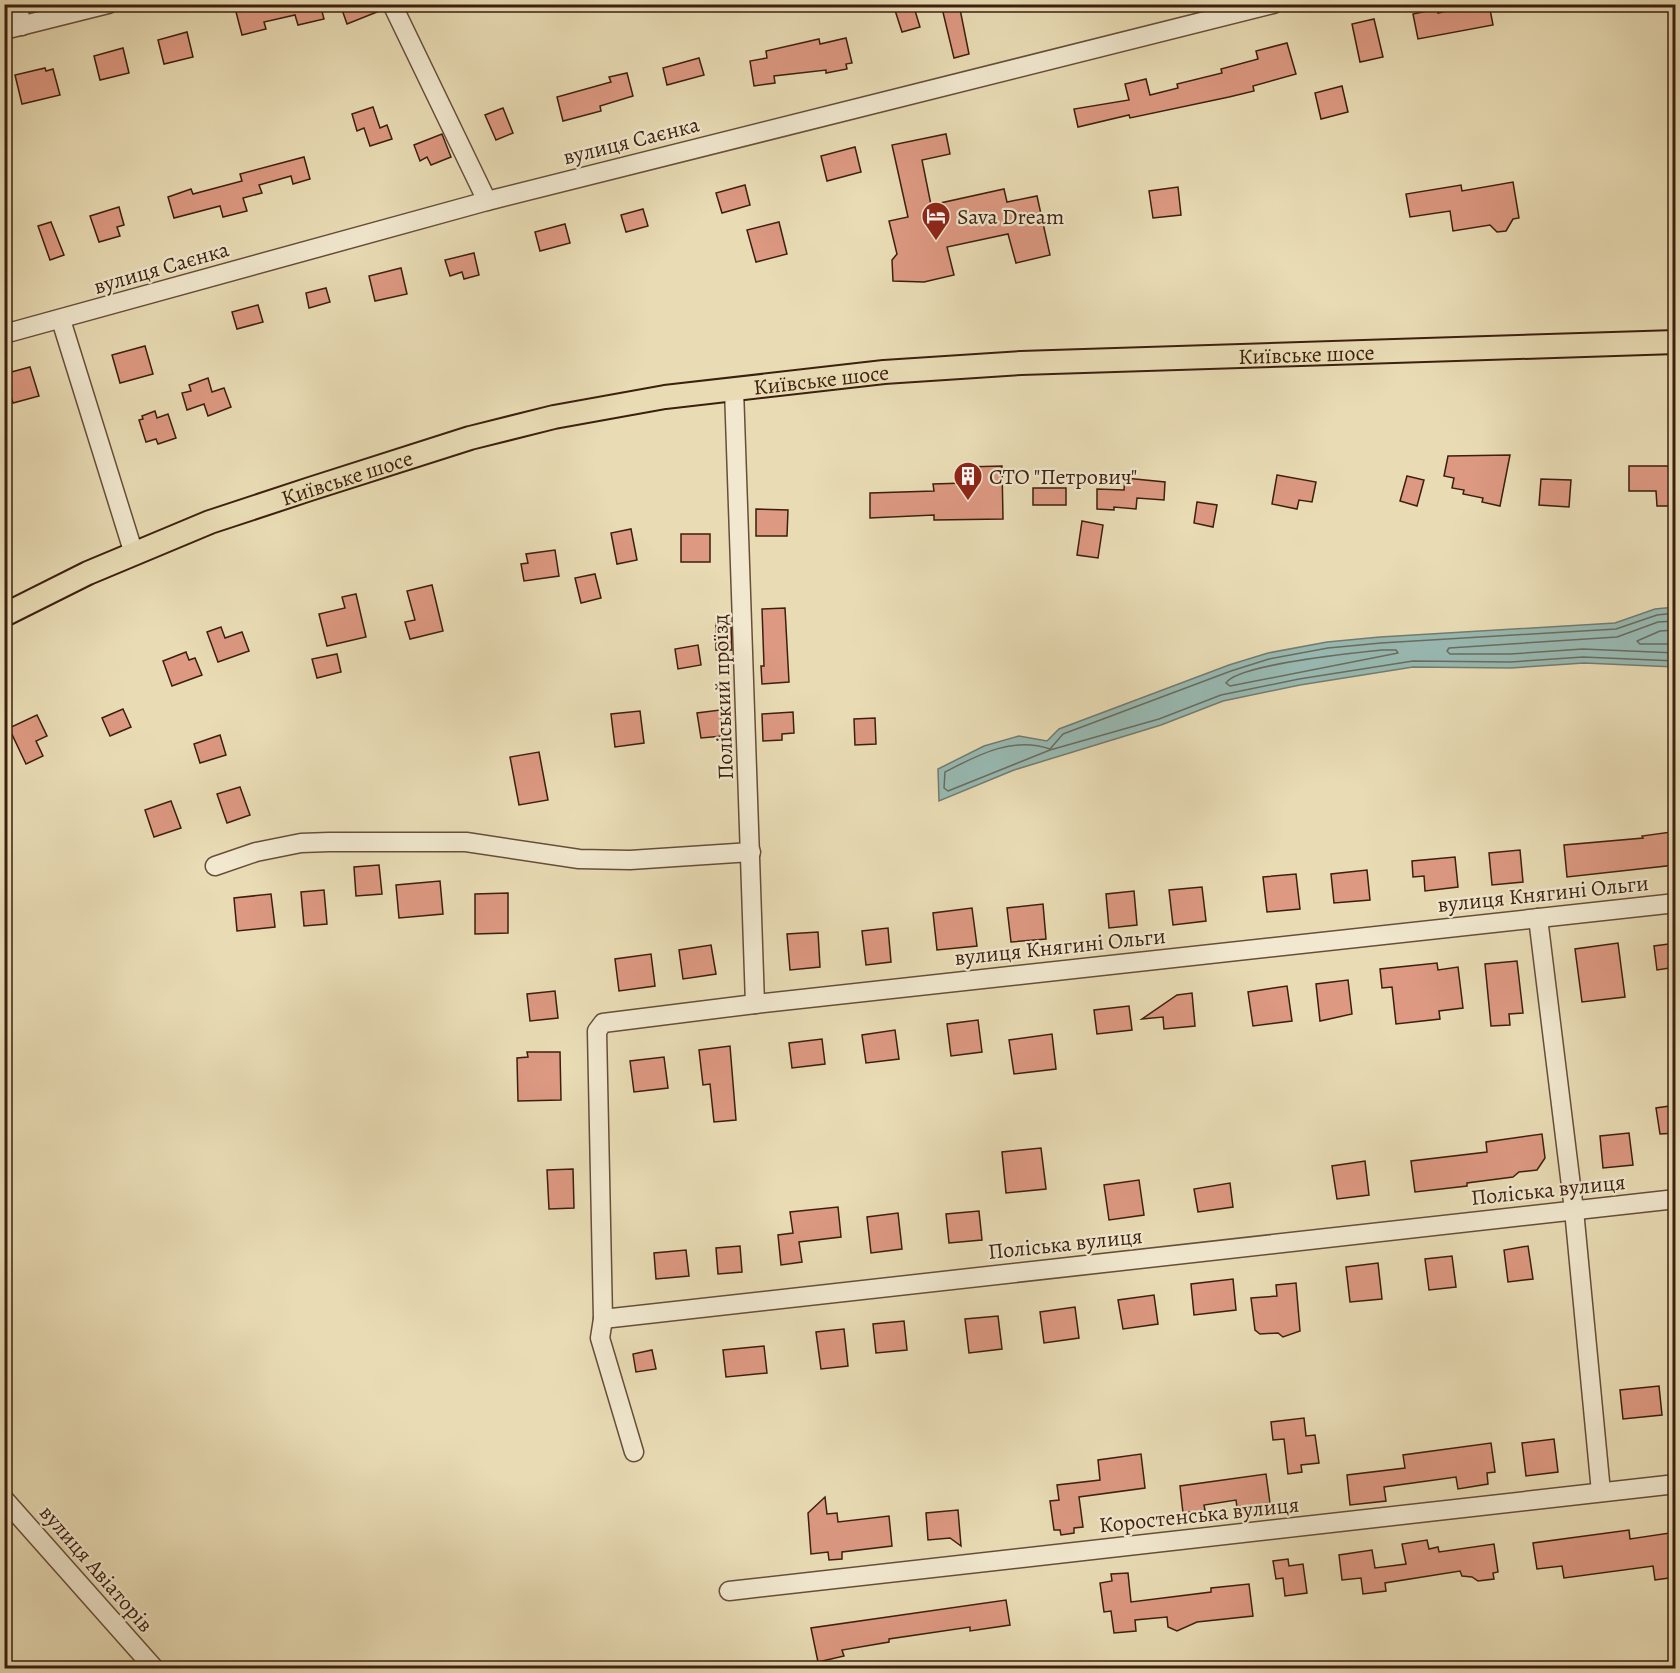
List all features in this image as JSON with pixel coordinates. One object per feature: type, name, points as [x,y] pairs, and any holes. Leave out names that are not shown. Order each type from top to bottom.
[{"type":"main road","name":"Київське шосе","points":[[4,615],[134,554],[210,522],[470,438],[565,415],[665,397],[884,372],[1021,363],[1676,342]]},
{"type":"street","points":[[17,4],[13,28],[108,4]]},
{"type":"street","points":[[392,4],[487,201]]},
{"type":"street","name":"вулиця Саєнка","points":[[4,333],[61,320],[487,201],[1273,4]]},
{"type":"street","points":[[61,320],[134,554]]},
{"type":"street","name":"Поліський проїзд","points":[[734,389],[755,1004]]},
{"type":"street","points":[[215,866],[256,852],[301,843],[329,842],[466,842],[579,859],[630,860],[751,852]]},
{"type":"street","name":"вулиця Княгині Ольги","points":[[603,1319],[599,1026],[755,1004],[1676,903]]},
{"type":"street","points":[[1539,918],[1574,1210],[1601,1492]]},
{"type":"street","name":"Поліська вулиця","points":[[603,1319],[1676,1199]]},
{"type":"street","points":[[603,1319],[602,1349],[616,1385],[634,1452]]},
{"type":"street","name":"Коростенська вулиця","points":[[729,1591],[1676,1484]]},
{"type":"street","name":"вулиця Авіаторів","points":[[4,1498],[154,1668]]},
{"type":"water","points":[[1675,607],[1675,667],[1584,663],[1511,668],[1413,667],[1300,685],[1223,701],[1161,725],[1014,770],[939,801],[938,769],[984,746],[1019,736],[1047,741],[1059,729],[1229,665],[1268,653],[1327,642],[1380,637],[1615,623],[1655,609]]},
{"type":"building","points":[[246,4],[320,4],[324,19],[298,25],[295,15],[264,22],[266,29],[242,35],[235,8]]},
{"type":"building","points":[[340,4],[381,4],[382,10],[347,24]]},
{"type":"building","points":[[893,4],[913,4],[920,27],[902,32]]},
{"type":"building","points":[[941,4],[959,4],[969,54],[954,58]]},
{"type":"building","points":[[1477,4],[1489,4],[1493,25],[1418,39],[1413,14],[1437,9],[1438,13]]},
{"type":"building","points":[[1374,19],[1383,57],[1360,62],[1352,24]]},
{"type":"building","points":[[187,32],[193,57],[164,64],[158,40]]},
{"type":"building","points":[[846,38],[852,63],[846,64],[847,69],[826,73],[826,70],[774,76],[775,83],[754,86],[750,61],[767,58],[766,51],[819,39],[820,44]]},
{"type":"building","points":[[1287,43],[1296,74],[1253,86],[1254,91],[1078,127],[1074,109],[1129,100],[1125,84],[1146,79],[1150,95],[1178,88],[1177,84],[1222,73],[1221,69],[1258,59],[1256,51]]},
{"type":"building","points":[[123,48],[129,73],[100,80],[94,56]]},
{"type":"building","points":[[699,58],[704,75],[667,85],[663,68]]},
{"type":"building","points":[[45,68],[46,71],[53,69],[60,95],[22,104],[15,75]]},
{"type":"building","points":[[627,73],[633,96],[600,106],[601,111],[563,121],[557,97],[611,82],[609,77]]},
{"type":"building","points":[[1342,86],[1348,112],[1321,119],[1315,93]]},
{"type":"building","points":[[373,107],[380,128],[387,125],[392,139],[370,146],[364,128],[357,131],[352,114]]},
{"type":"building","points":[[503,108],[513,133],[496,140],[485,115]]},
{"type":"building","points":[[442,134],[451,157],[431,165],[427,157],[420,161],[414,145]]},
{"type":"building","name":"Sava Dream","points":[[946,134],[950,154],[922,160],[931,205],[1004,189],[1007,202],[1037,196],[1050,255],[1016,263],[1008,234],[947,247],[954,275],[924,282],[893,281],[892,260],[897,254],[889,221],[908,217],[892,145]]},
{"type":"building","points":[[855,147],[861,172],[827,181],[821,156]]},
{"type":"building","points":[[304,157],[310,179],[293,184],[291,176],[259,185],[262,193],[243,198],[247,211],[223,217],[220,206],[174,218],[168,197],[191,189],[193,194],[242,181],[240,174]]},
{"type":"building","points":[[1513,182],[1519,218],[1513,219],[1506,231],[1497,232],[1490,225],[1453,231],[1450,211],[1410,217],[1406,194],[1461,185],[1462,191]]},
{"type":"building","points":[[745,185],[750,205],[722,213],[716,193]]},
{"type":"building","points":[[1178,187],[1181,215],[1153,218],[1149,191]]},
{"type":"building","points":[[119,207],[124,225],[117,227],[120,236],[99,242],[90,216]]},
{"type":"building","points":[[643,209],[648,226],[626,232],[621,215]]},
{"type":"building","points":[[51,222],[64,255],[50,260],[38,226]]},
{"type":"building","points":[[779,222],[787,254],[756,262],[747,230]]},
{"type":"building","points":[[565,224],[570,243],[540,251],[535,232]]},
{"type":"building","points":[[474,253],[479,275],[464,279],[462,272],[450,276],[445,260]]},
{"type":"building","points":[[401,268],[407,294],[375,301],[369,276]]},
{"type":"building","points":[[326,288],[330,302],[309,308],[306,293]]},
{"type":"building","points":[[258,305],[263,322],[237,329],[232,312]]},
{"type":"building","points":[[145,346],[153,374],[120,383],[112,355]]},
{"type":"building","points":[[30,367],[39,396],[13,403],[4,374]]},
{"type":"building","points":[[208,378],[212,392],[224,388],[231,407],[208,416],[204,404],[187,410],[182,393],[191,391],[189,385]]},
{"type":"building","points":[[155,411],[157,418],[168,414],[176,438],[158,444],[156,439],[146,442],[139,420],[143,419],[142,416]]},
{"type":"building","points":[[1510,455],[1500,506],[1482,502],[1483,498],[1463,494],[1464,490],[1452,488],[1454,478],[1444,476],[1448,456]]},
{"type":"building","name":"СТО \"Петрович\"","points":[[1002,466],[1003,519],[934,520],[934,515],[870,518],[870,493],[934,491],[933,484],[965,483],[965,467]]},
{"type":"building","points":[[1629,466],[1672,466],[1672,506],[1657,506],[1656,491],[1629,491]]},
{"type":"building","points":[[1277,475],[1316,482],[1312,502],[1299,500],[1297,509],[1272,504]]},
{"type":"building","points":[[1407,476],[1424,480],[1417,506],[1400,501]]},
{"type":"building","points":[[1125,478],[1165,482],[1164,500],[1137,498],[1136,509],[1114,507],[1114,510],[1097,509],[1097,489],[1124,490]]},
{"type":"building","points":[[1541,479],[1571,480],[1569,507],[1539,505]]},
{"type":"building","points":[[1033,488],[1066,488],[1066,505],[1033,505]]},
{"type":"building","points":[[1197,502],[1217,505],[1213,527],[1194,523]]},
{"type":"building","points":[[756,509],[788,510],[787,536],[756,536]]},
{"type":"building","points":[[1082,521],[1103,525],[1098,558],[1077,555]]},
{"type":"building","points":[[631,529],[637,560],[617,564],[611,533]]},
{"type":"building","points":[[681,534],[710,534],[710,562],[681,562]]},
{"type":"building","points":[[555,550],[559,576],[524,581],[521,564],[528,563],[526,554]]},
{"type":"building","points":[[595,574],[601,598],[581,603],[575,578]]},
{"type":"building","points":[[432,585],[443,631],[410,639],[405,622],[415,620],[407,591]]},
{"type":"building","points":[[356,594],[366,637],[327,646],[319,614],[345,608],[342,597]]},
{"type":"building","points":[[785,608],[789,682],[762,684],[761,666],[764,666],[762,609]]},
{"type":"building","points":[[731,622],[732,650],[716,650],[716,623]]},
{"type":"building","points":[[221,627],[225,638],[242,632],[249,651],[218,662],[207,632]]},
{"type":"building","points":[[698,645],[701,665],[678,669],[675,649]]},
{"type":"building","points":[[186,652],[189,660],[195,658],[202,675],[172,686],[163,661]]},
{"type":"building","points":[[337,654],[341,672],[317,678],[312,659]]},
{"type":"building","points":[[123,709],[131,727],[110,736],[102,718]]},
{"type":"building","points":[[720,710],[723,736],[701,738],[697,713]]},
{"type":"building","points":[[640,711],[644,743],[615,747],[611,714]]},
{"type":"building","points":[[793,712],[794,733],[782,734],[782,740],[763,741],[762,714]]},
{"type":"building","points":[[37,715],[47,736],[36,741],[43,756],[26,764],[9,728]]},
{"type":"building","points":[[875,718],[876,744],[855,745],[854,719]]},
{"type":"building","points":[[220,735],[226,755],[200,763],[194,744]]},
{"type":"building","points":[[539,752],[548,800],[519,805],[510,757]]},
{"type":"building","points":[[240,787],[250,815],[227,823],[217,794]]},
{"type":"building","points":[[171,801],[181,828],[154,837],[145,810]]},
{"type":"building","points":[[1671,832],[1675,865],[1567,877],[1564,845],[1643,838],[1642,836]]},
{"type":"building","points":[[1520,850],[1523,882],[1492,885],[1489,853]]},
{"type":"building","points":[[1455,857],[1458,887],[1425,891],[1424,876],[1413,877],[1412,861]]},
{"type":"building","points":[[379,865],[382,894],[356,896],[354,867]]},
{"type":"building","points":[[1367,870],[1370,900],[1334,903],[1331,874]]},
{"type":"building","points":[[1296,874],[1300,909],[1267,912],[1263,877]]},
{"type":"building","points":[[440,881],[443,914],[399,918],[396,885]]},
{"type":"building","points":[[1202,887],[1206,921],[1173,925],[1169,890]]},
{"type":"building","points":[[324,890],[327,924],[304,926],[301,892]]},
{"type":"building","points":[[1134,891],[1137,925],[1109,928],[1106,894]]},
{"type":"building","points":[[508,893],[508,933],[475,934],[475,894]]},
{"type":"building","points":[[271,894],[275,927],[237,931],[234,898]]},
{"type":"building","points":[[1043,904],[1046,939],[1011,942],[1007,908]]},
{"type":"building","points":[[972,908],[977,946],[937,950],[933,913]]},
{"type":"building","points":[[888,928],[891,962],[866,965],[862,931]]},
{"type":"building","points":[[818,932],[820,967],[790,970],[787,934]]},
{"type":"building","points":[[1618,943],[1625,997],[1582,1002],[1575,949]]},
{"type":"building","points":[[1676,943],[1676,967],[1657,970],[1654,946]]},
{"type":"building","points":[[711,945],[716,974],[683,979],[679,950]]},
{"type":"building","points":[[651,954],[655,986],[619,991],[615,959]]},
{"type":"building","points":[[1517,961],[1523,1013],[1509,1014],[1510,1025],[1491,1026],[1485,964]]},
{"type":"building","points":[[1437,963],[1438,970],[1458,967],[1463,1008],[1439,1011],[1440,1019],[1396,1024],[1392,987],[1382,988],[1380,969]]},
{"type":"building","points":[[1348,980],[1352,1014],[1320,1021],[1316,984]]},
{"type":"building","points":[[1287,986],[1292,1021],[1253,1026],[1248,992]]},
{"type":"building","points":[[555,991],[558,1018],[530,1021],[527,994]]},
{"type":"building","points":[[1192,993],[1195,1026],[1164,1029],[1163,1017],[1142,1019],[1177,995]]},
{"type":"building","points":[[1129,1006],[1132,1030],[1097,1034],[1094,1010]]},
{"type":"building","points":[[978,1020],[982,1052],[951,1056],[947,1024]]},
{"type":"building","points":[[895,1030],[899,1059],[866,1063],[862,1035]]},
{"type":"building","points":[[1052,1034],[1056,1069],[1014,1074],[1009,1040]]},
{"type":"building","points":[[822,1039],[825,1064],[792,1068],[789,1043]]},
{"type":"building","points":[[730,1046],[736,1120],[714,1122],[710,1084],[703,1085],[699,1050]]},
{"type":"building","points":[[527,1052],[560,1052],[561,1100],[518,1101],[517,1058],[528,1057]]},
{"type":"building","points":[[664,1057],[668,1088],[634,1092],[630,1061]]},
{"type":"building","points":[[1676,1105],[1676,1133],[1660,1134],[1656,1108]]},
{"type":"building","points":[[1629,1133],[1633,1165],[1603,1168],[1600,1136]]},
{"type":"building","points":[[1542,1134],[1545,1158],[1537,1170],[1519,1172],[1513,1177],[1467,1183],[1467,1186],[1415,1192],[1411,1161],[1487,1152],[1486,1142]]},
{"type":"building","points":[[1041,1148],[1046,1189],[1006,1193],[1002,1152]]},
{"type":"building","points":[[1365,1161],[1369,1195],[1337,1199],[1332,1166]]},
{"type":"building","points":[[573,1169],[574,1208],[549,1209],[547,1170]]},
{"type":"building","points":[[1139,1180],[1144,1215],[1109,1220],[1104,1185]]},
{"type":"building","points":[[1230,1183],[1233,1207],[1198,1212],[1194,1189]]},
{"type":"building","points":[[838,1207],[841,1237],[799,1242],[802,1262],[781,1265],[778,1235],[793,1233],[790,1212]]},
{"type":"building","points":[[979,1211],[982,1240],[949,1243],[946,1214]]},
{"type":"building","points":[[898,1213],[902,1249],[871,1253],[867,1217]]},
{"type":"building","points":[[740,1246],[742,1272],[718,1274],[716,1248]]},
{"type":"building","points":[[1528,1246],[1533,1279],[1508,1282],[1504,1250]]},
{"type":"building","points":[[686,1250],[689,1276],[656,1279],[654,1253]]},
{"type":"building","points":[[1452,1256],[1456,1287],[1429,1290],[1425,1259]]},
{"type":"building","points":[[1378,1263],[1382,1299],[1350,1302],[1346,1267]]},
{"type":"building","points":[[1233,1279],[1236,1310],[1194,1315],[1191,1284]]},
{"type":"building","points":[[1296,1283],[1300,1331],[1283,1337],[1278,1333],[1260,1334],[1255,1330],[1251,1298],[1277,1296],[1276,1285]]},
{"type":"building","points":[[1154,1295],[1158,1324],[1123,1329],[1118,1300]]},
{"type":"building","points":[[1075,1307],[1079,1338],[1044,1343],[1040,1312]]},
{"type":"building","points":[[998,1316],[1002,1349],[969,1353],[965,1319]]},
{"type":"building","points":[[904,1321],[907,1350],[876,1353],[873,1324]]},
{"type":"building","points":[[844,1329],[848,1366],[821,1369],[816,1332]]},
{"type":"building","points":[[764,1346],[767,1373],[726,1377],[723,1350]]},
{"type":"building","points":[[652,1350],[656,1369],[636,1372],[633,1354]]},
{"type":"building","points":[[1659,1386],[1662,1415],[1623,1419],[1620,1390]]},
{"type":"building","points":[[1304,1418],[1306,1436],[1315,1435],[1319,1463],[1301,1465],[1302,1472],[1288,1474],[1284,1439],[1273,1440],[1271,1422]]},
{"type":"building","points":[[1554,1439],[1558,1472],[1526,1476],[1522,1443]]},
{"type":"building","points":[[1491,1443],[1495,1472],[1487,1473],[1488,1484],[1458,1489],[1456,1477],[1384,1487],[1386,1501],[1350,1505],[1347,1475],[1405,1468],[1403,1455]]},
{"type":"building","points":[[1141,1454],[1145,1488],[1079,1497],[1083,1527],[1074,1528],[1074,1533],[1061,1535],[1060,1530],[1054,1530],[1050,1501],[1059,1500],[1057,1485],[1100,1480],[1098,1460]]},
{"type":"building","points":[[1266,1474],[1270,1503],[1237,1507],[1236,1500],[1204,1505],[1205,1510],[1183,1513],[1180,1486]]},
{"type":"building","points":[[825,1497],[827,1514],[837,1513],[838,1522],[889,1516],[892,1546],[842,1552],[842,1559],[829,1560],[828,1552],[811,1554],[808,1513]]},
{"type":"building","points":[[958,1510],[961,1546],[950,1538],[928,1540],[926,1513]]},
{"type":"building","points":[[1629,1530],[1630,1539],[1676,1532],[1676,1577],[1655,1580],[1653,1566],[1564,1578],[1562,1566],[1537,1569],[1533,1543]]},
{"type":"building","points":[[1427,1540],[1429,1549],[1438,1547],[1439,1552],[1494,1544],[1498,1572],[1493,1573],[1494,1579],[1478,1581],[1472,1577],[1462,1576],[1460,1571],[1385,1583],[1386,1591],[1363,1594],[1361,1578],[1342,1580],[1339,1555],[1372,1550],[1375,1568],[1406,1564],[1402,1544]]},
{"type":"building","points":[[1288,1559],[1289,1566],[1303,1564],[1307,1593],[1285,1596],[1283,1578],[1276,1579],[1273,1561]]},
{"type":"building","points":[[1128,1573],[1131,1602],[1211,1592],[1211,1588],[1249,1584],[1253,1616],[1197,1622],[1177,1631],[1168,1627],[1167,1617],[1135,1620],[1136,1631],[1114,1633],[1111,1611],[1104,1612],[1100,1583],[1112,1581],[1111,1574]]},
{"type":"building","points":[[1006,1600],[1010,1625],[970,1631],[970,1627],[889,1639],[889,1642],[842,1650],[844,1656],[818,1662],[811,1628]]},
{"type":"place","name":"Sava Dream","points":[[936,242]]},
{"type":"place","name":"СТО \"Петрович\"","points":[[968,502]]}]
